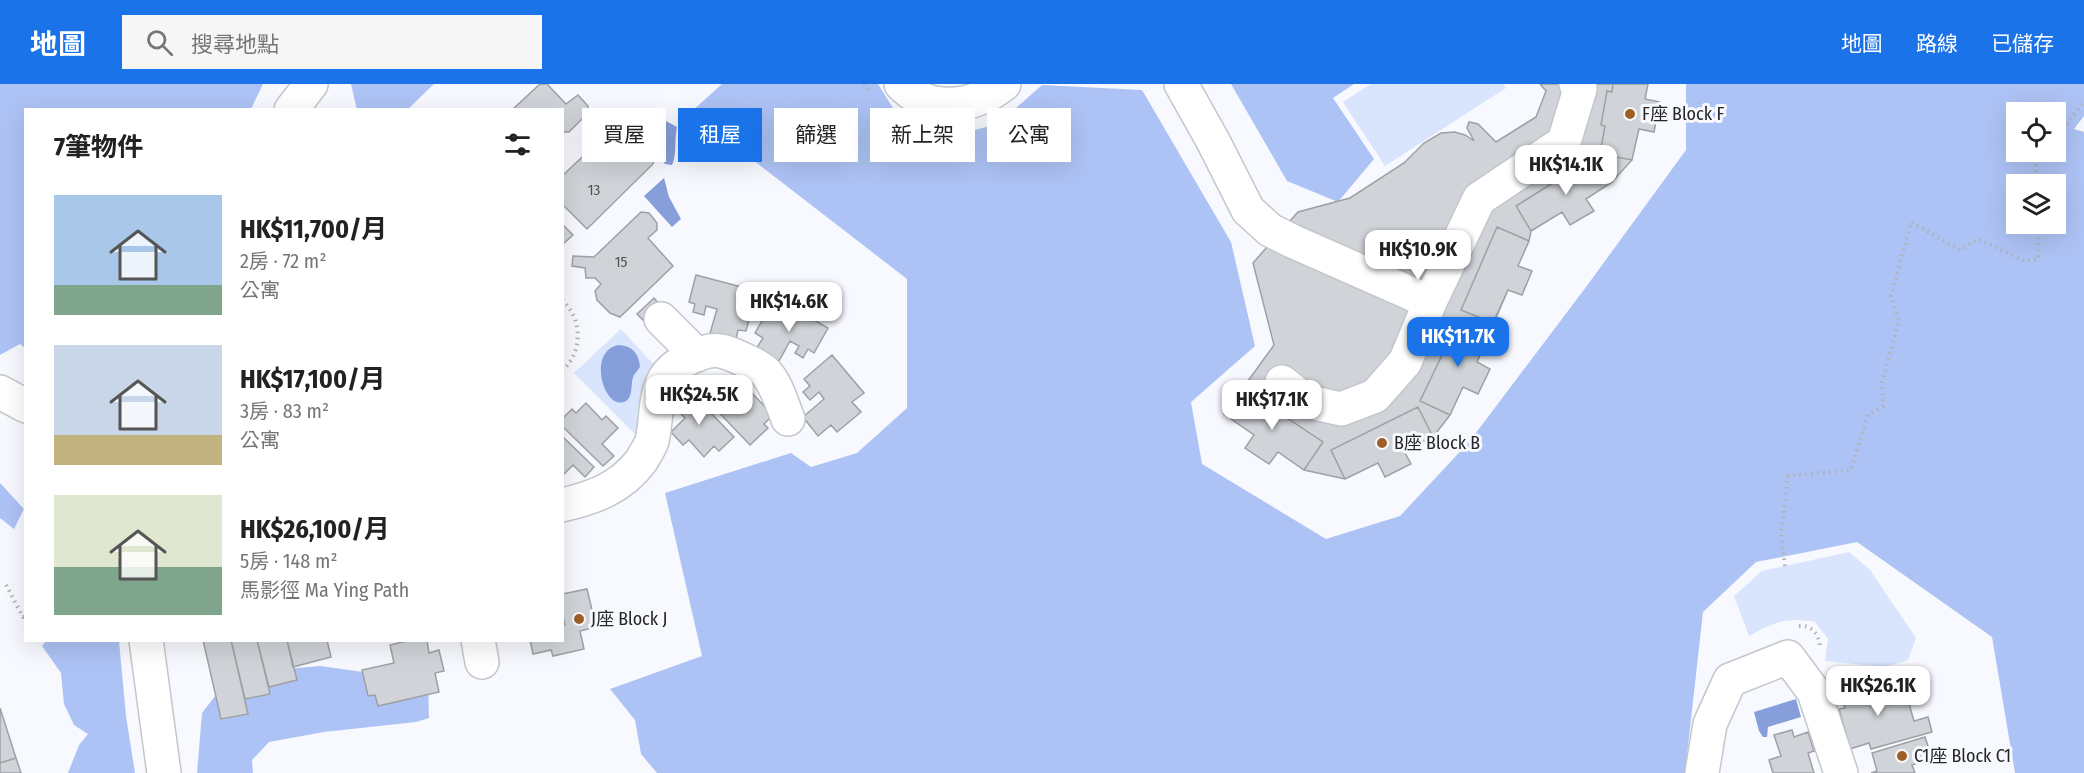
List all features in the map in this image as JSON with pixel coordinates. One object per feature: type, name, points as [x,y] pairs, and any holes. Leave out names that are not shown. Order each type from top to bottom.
[{"type":"street","points":[[293,108],[311,84]]},
{"type":"street","points":[[901,84],[917,97],[957,105],[983,98],[1004,84]]},
{"type":"street","points":[[1181,84],[1214,141],[1240,197],[1257,220],[1270,230],[1292,241],[1430,302]]},
{"type":"street","points":[[1282,382],[1306,401],[1341,409],[1375,396],[1405,362],[1430,302],[1479,199],[1564,142],[1580,89],[1576,84]]},
{"type":"street","points":[[661,319],[697,355]]},
{"type":"street","points":[[564,505],[589,499],[609,490],[624,479],[640,461],[652,441],[658,398],[665,378],[677,365],[697,355],[720,351],[766,372],[777,391],[788,419]]},
{"type":"street","points":[[0,392],[24,405]]},
{"type":"street","points":[[146,642],[164,773]]},
{"type":"street","points":[[1702,773],[1710,724],[1730,680],[1788,657],[1814,692],[1841,773]]},
{"type":"path","points":[[2066,124],[2084,102]]},
{"type":"path","points":[[1785,566],[1781,535],[1788,476],[1851,470],[1868,415],[1883,406],[1882,382],[1899,321],[1891,296],[1911,222],[1960,250],[1978,238],[2025,261],[2038,259],[2037,234]]},
{"type":"path","points":[[564,302],[576,321],[578,340],[573,358],[564,369]]},
{"type":"path","points":[[6,585],[24,617]]},
{"type":"shaded area","points":[[0,84],[263,84],[251,108],[24,108],[24,347],[20,344],[0,355]]},
{"type":"shaded area","points":[[351,84],[434,84],[409,108],[357,108]]},
{"type":"shaded area","points":[[722,84],[878,84],[893,108],[870,108],[870,162],[975,162],[975,130],[987,127],[987,162],[1071,162],[1071,108],[1016,108],[1042,85],[1142,90],[1231,242],[1255,346],[1191,402],[1202,464],[1326,539],[1400,516],[1469,442],[1686,150],[1686,84],[2084,84],[2084,116],[2074,129],[2084,132],[2084,773],[2015,773],[1992,637],[1857,542],[1756,562],[1703,612],[1685,773],[657,773],[641,754],[635,720],[610,689],[702,656],[665,493],[791,453],[811,467],[857,453],[907,408],[907,279],[756,162],[762,162],[762,108],[695,108]]},
{"type":"shaded area","points":[[1231,84],[1354,84],[1333,98],[1374,159],[1338,202],[1287,181]]},
{"type":"shaded area","points":[[1371,84],[1503,84],[1506,88],[1385,166],[1343,102]]},
{"type":"shaded area","points":[[666,121],[677,127],[672,165],[665,164]]},
{"type":"shaded area","points":[[664,178],[669,197],[681,219],[672,227],[644,196]]},
{"type":"shaded area","points":[[621,329],[656,367],[642,392],[637,416],[637,436],[574,373]]},
{"type":"shaded area","points":[[619,345],[628,347],[634,352],[640,367],[634,375],[628,399],[618,402],[611,398],[605,390],[601,368],[603,358],[609,349]]},
{"type":"shaded area","points":[[0,483],[24,509],[14,529],[0,518]]},
{"type":"shaded area","points":[[1849,552],[1870,570],[1916,638],[1908,660],[1885,667],[1825,661],[1828,639],[1815,622],[1796,620],[1780,622],[1749,636],[1734,596],[1762,571]]},
{"type":"shaded area","points":[[45,642],[119,642],[126,716],[135,773],[68,773],[79,745],[88,734],[74,725],[64,704],[61,673],[42,646]]},
{"type":"shaded area","points":[[276,652],[285,669],[320,666],[428,681],[429,718],[416,722],[324,732],[269,742],[252,760],[253,773],[197,773],[202,713],[225,683]]},
{"type":"shaded area","points":[[1796,699],[1801,717],[1768,727],[1767,737],[1763,737],[1754,712]]},
{"type":"building","points":[[540,84],[547,84],[566,104],[578,95],[588,108],[582,108],[582,119],[569,132],[564,132],[564,108],[514,108]]},
{"type":"building","points":[[1540,84],[1648,84],[1645,99],[1660,102],[1654,132],[1639,129],[1632,160],[1612,182],[1586,199],[1594,211],[1570,225],[1562,212],[1531,231],[1518,266],[1532,271],[1522,295],[1508,290],[1477,362],[1490,369],[1478,394],[1463,387],[1450,415],[1433,437],[1404,451],[1411,464],[1385,477],[1378,463],[1345,479],[1304,470],[1278,452],[1269,464],[1245,448],[1254,435],[1224,414],[1274,345],[1253,263],[1298,212],[1350,198],[1404,163],[1424,143],[1441,133],[1455,132],[1474,141],[1467,128],[1469,122],[1478,124],[1496,142],[1536,117],[1546,91]]},
{"type":"building","name":"F座 Block F","points":[[1613,84],[1648,84],[1645,99],[1660,102],[1654,132],[1639,129],[1632,160],[1600,154],[1605,126],[1601,125],[1607,91],[1612,92]]},
{"type":"building","points":[[1596,156],[1612,182],[1586,199],[1594,211],[1570,225],[1562,212],[1531,231],[1516,206]]},
{"type":"building","points":[[582,157],[582,162],[653,162],[587,229],[564,206],[564,174]]},
{"type":"building","points":[[641,212],[649,213],[657,223],[657,230],[648,238],[673,266],[620,317],[610,313],[597,300],[595,291],[601,284],[595,278],[586,278],[585,268],[572,266],[573,256],[594,257]]},
{"type":"building","points":[[564,226],[573,235],[564,243]]},
{"type":"building","points":[[1497,227],[1529,241],[1518,266],[1532,271],[1522,295],[1508,290],[1493,323],[1461,310]]},
{"type":"building","points":[[696,275],[757,291],[746,331],[738,330],[735,344],[709,337],[717,309],[706,306],[704,315],[693,312],[695,304],[689,302]]},
{"type":"building","points":[[654,298],[662,308],[646,323],[637,314]]},
{"type":"building","points":[[790,306],[828,328],[814,353],[808,349],[803,358],[795,353],[799,346],[790,341],[779,361],[756,349],[763,338],[755,333],[770,307],[784,316]]},
{"type":"building","points":[[1460,318],[1491,333],[1477,362],[1490,369],[1478,394],[1463,387],[1450,415],[1420,401]]},
{"type":"building","points":[[832,355],[864,393],[852,402],[861,412],[837,432],[831,425],[818,436],[803,417],[824,399],[819,392],[810,400],[803,392],[810,386],[804,379]]},
{"type":"building","points":[[746,387],[773,415],[764,424],[768,428],[750,445],[708,401],[717,391],[729,404]]},
{"type":"building","points":[[1242,388],[1323,442],[1304,470],[1278,452],[1269,464],[1245,448],[1254,435],[1224,414]]},
{"type":"building","points":[[688,389],[734,437],[719,451],[714,446],[704,457],[689,440],[683,445],[671,432],[685,418],[672,405]]},
{"type":"building","points":[[586,403],[602,420],[606,416],[618,428],[602,444],[614,456],[603,466],[564,428],[564,417],[572,409],[576,413]]},
{"type":"building","name":"B座 Block B","points":[[1418,407],[1433,437],[1404,451],[1411,464],[1385,477],[1378,463],[1345,479],[1331,450]]},
{"type":"building","points":[[564,438],[594,467],[585,477],[573,465],[564,474]]},
{"type":"building","name":"J座 Block J","points":[[587,589],[596,627],[580,631],[584,649],[553,656],[551,650],[533,654],[530,642],[564,642],[564,594]]},
{"type":"building","points":[[203,642],[231,642],[248,714],[221,719]]},
{"type":"building","points":[[231,642],[257,642],[270,694],[245,699]]},
{"type":"building","points":[[258,642],[288,642],[297,680],[269,687]]},
{"type":"building","points":[[287,642],[327,642],[331,657],[293,667]]},
{"type":"building","points":[[403,642],[427,642],[429,653],[439,650],[444,671],[435,673],[439,692],[378,706],[375,695],[368,696],[362,670],[394,663],[390,645]]},
{"type":"building","points":[[1879,678],[1887,702],[1907,697],[1914,721],[1928,717],[1932,732],[1871,749],[1869,743],[1850,749],[1839,709],[1845,708],[1839,689]]},
{"type":"building","points":[[0,708],[16,758],[0,763]]},
{"type":"building","points":[[1792,730],[1794,737],[1808,732],[1814,751],[1808,753],[1814,773],[1773,773],[1769,760],[1781,756],[1774,735]]},
{"type":"building","name":"C1座 Block C1","points":[[1925,737],[1932,758],[1912,765],[1915,773],[1871,773],[1877,771],[1872,753]]},
{"type":"building","points":[[16,758],[21,773],[0,773],[0,763]]},
{"type":"place","name":"F座 Block F","points":[[1630,114]]},
{"type":"place","name":"B座 Block B","points":[[1382,443]]},
{"type":"place","name":"J座 Block J","points":[[579,619]]},
{"type":"place","name":"C1座 Block C1","points":[[1902,756]]}]
